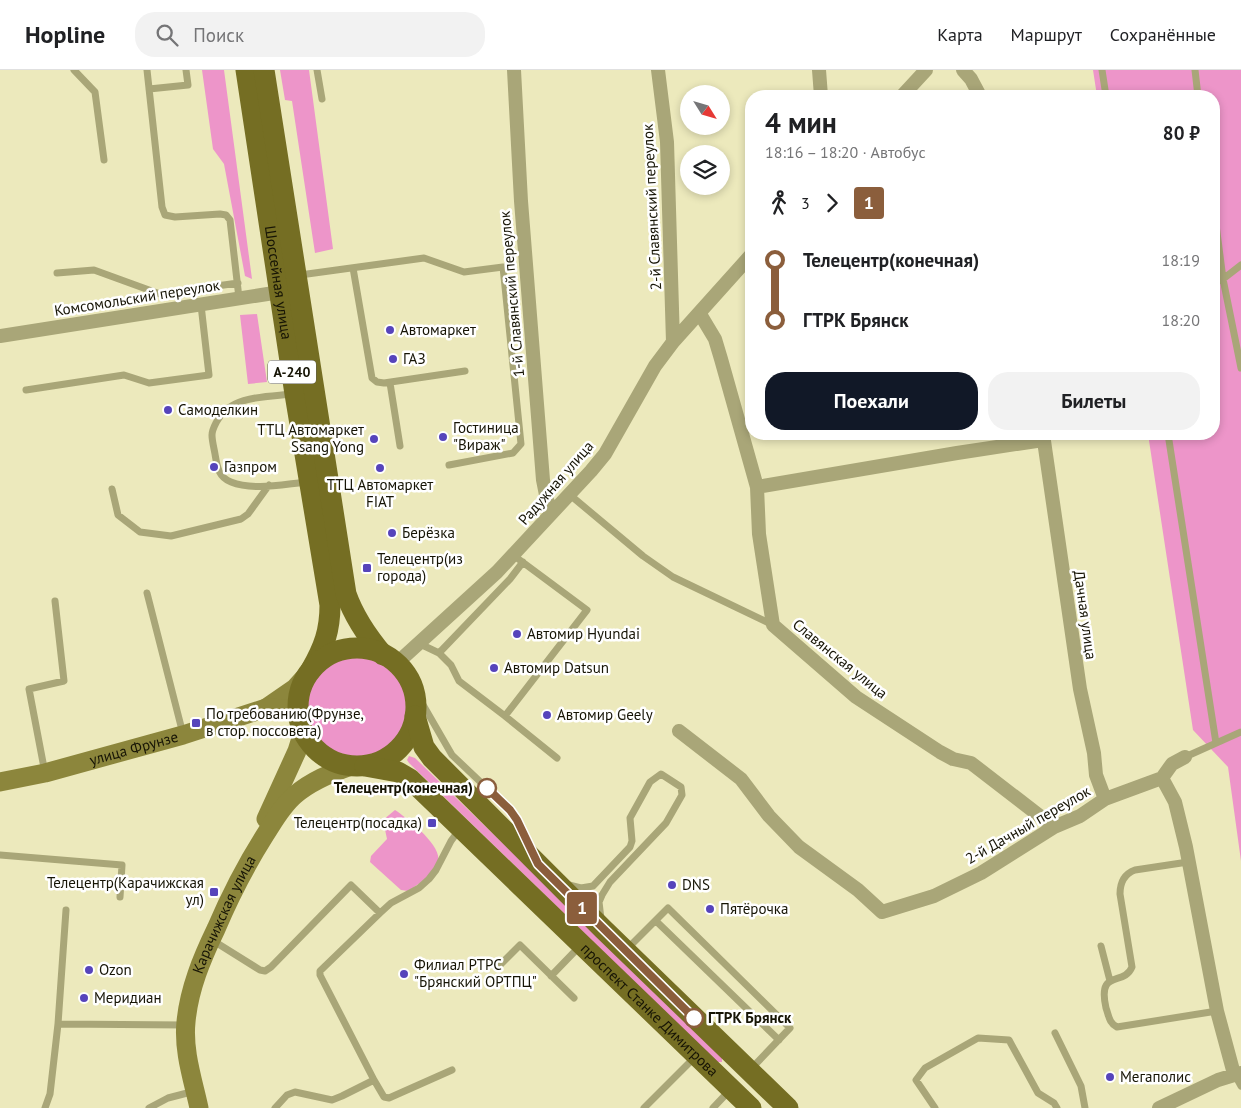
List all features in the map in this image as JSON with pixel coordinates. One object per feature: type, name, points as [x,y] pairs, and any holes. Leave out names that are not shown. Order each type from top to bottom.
[{"type":"main road","name":"Шоссейная улица","points":[[246,70],[295,394],[330,605],[329,629],[322,650],[311,670]]},
{"type":"main road","name":"Шоссейная улица","points":[[264,70],[346,594],[363,629],[390,659]]},
{"type":"main road","points":[[364,649],[390,659],[406,675],[411,684],[415,699],[415,716],[408,736],[394,752],[376,763],[358,766],[333,761],[317,751],[305,736],[300,721],[288,709],[266,708],[295,688],[326,657],[345,650],[364,649]]},
{"type":"main road","points":[[244,868],[297,751],[302,735],[299,698],[301,688],[311,670]]},
{"type":"main road","name":"улица Фрунзе","points":[[0,782],[45,773],[183,734],[266,708]]},
{"type":"main road","name":"проспект Станке Димитрова","points":[[415,716],[424,747],[432,758],[625,951],[756,1063],[788,1108]]},
{"type":"main road","name":"проспект Станке Димитрова","points":[[358,766],[398,772],[406,776],[750,1108]]},
{"type":"main road","name":"Карачижская улица","points":[[197,1099],[188,1062],[185,1025],[187,1010],[194,982],[211,939],[244,868],[276,819],[294,796],[322,777],[358,766]]},
{"type":"main road","points":[[731,1089],[756,1063]]},
{"type":"street","name":"1-й Славянский переулок","points":[[514,70],[521,201],[542,480],[552,513]]},
{"type":"street","name":"2-й Славянский переулок","points":[[658,70],[667,142],[673,342]]},
{"type":"street","points":[[819,70],[821,90]]},
{"type":"street","points":[[908,90],[926,70]]},
{"type":"street","points":[[963,70],[977,90]]},
{"type":"street","name":"Радужная улица","points":[[390,659],[418,643],[518,558],[552,513],[570,495],[604,454],[655,366],[673,342],[700,314],[745,261]]},
{"type":"street","name":"Комсомольский переулок","points":[[0,336],[201,306],[280,292]]},
{"type":"street","name":"Славянская улица","points":[[700,314],[714,339],[721,358],[757,487],[759,534],[773,625],[856,697],[940,752],[953,759],[971,763],[1054,827]]},
{"type":"street","points":[[757,487],[1027,440]]},
{"type":"street","name":"Дачная улица","points":[[1043,440],[1080,689],[1094,752],[1096,775],[1105,798]]},
{"type":"street","name":"2-й Дачный переулок","points":[[679,731],[741,779],[769,816],[799,847],[858,890],[882,912],[934,896],[981,873],[1054,827],[1080,816],[1105,798],[1162,778],[1172,764],[1185,757]]},
{"type":"street","points":[[1161,1108],[1218,1080],[1239,1078],[1217,1011],[1186,847],[1175,802],[1162,778]]},
{"type":"lane","points":[[74,70],[95,92],[104,160]]},
{"type":"lane","points":[[147,70],[150,112],[162,207],[166,215],[175,217],[220,214],[230,220],[239,298]]},
{"type":"lane","points":[[149,88],[188,85],[186,70]]},
{"type":"lane","points":[[317,70],[322,99]]},
{"type":"lane","points":[[1102,70],[1105,90]]},
{"type":"lane","points":[[1195,70],[1197,90]]},
{"type":"lane","points":[[1220,256],[1241,368]]},
{"type":"lane","points":[[295,276],[424,258],[464,272],[503,267],[522,444],[513,453],[449,465]]},
{"type":"lane","points":[[1220,280],[1241,265]]},
{"type":"lane","points":[[353,268],[372,378],[377,382],[390,382],[465,371]]},
{"type":"lane","points":[[57,273],[94,270],[160,294],[238,283]]},
{"type":"lane","points":[[26,390],[124,375],[150,383],[209,375],[201,306]]},
{"type":"lane","points":[[390,382],[400,446]]},
{"type":"lane","points":[[295,394],[248,400],[234,404],[220,415],[212,434],[217,466],[223,477],[244,485],[269,485],[310,481]]},
{"type":"lane","points":[[1169,440],[1216,743]]},
{"type":"lane","points":[[112,489],[118,515],[140,532],[171,536],[241,519],[248,514],[269,485]]},
{"type":"lane","points":[[570,495],[643,556],[673,577],[773,625]]},
{"type":"lane","points":[[440,654],[510,579],[518,558],[587,610],[505,716]]},
{"type":"lane","points":[[147,593],[183,734]]},
{"type":"lane","points":[[45,773],[29,689],[64,681],[55,601]]},
{"type":"lane","points":[[418,643],[440,654],[451,665],[460,681],[557,758]]},
{"type":"lane","points":[[411,684],[452,755],[510,810],[545,871],[581,888],[597,884],[630,847],[632,841],[630,818],[650,782],[662,774],[681,787],[682,795],[666,823],[610,882],[599,900],[599,912],[603,929]]},
{"type":"lane","points":[[1185,757],[1241,732]]},
{"type":"lane","points":[[452,1070],[389,1098],[384,1097],[320,975],[320,971],[380,913],[392,903],[419,888],[429,879],[461,827]]},
{"type":"lane","points":[[0,855],[122,865],[120,897]]},
{"type":"lane","points":[[1188,862],[1135,870],[1127,873],[1120,886],[1120,894],[1132,967],[1125,975],[1110,981],[1103,992],[1110,1021],[1118,1028],[1217,1011]]},
{"type":"lane","points":[[211,939],[260,970],[265,971],[351,885],[380,913]]},
{"type":"lane","points":[[625,951],[668,908],[790,1028],[756,1063]]},
{"type":"lane","points":[[45,1108],[50,1094],[58,1024],[66,910]]},
{"type":"lane","points":[[656,921],[779,1040]]},
{"type":"lane","points":[[551,976],[582,944]]},
{"type":"lane","points":[[499,966],[520,945],[574,998]]},
{"type":"lane","points":[[1101,946],[1110,981]]},
{"type":"lane","points":[[58,1024],[185,1025]]},
{"type":"lane","points":[[1055,1032],[1081,1086],[1085,1108]]},
{"type":"lane","points":[[935,1108],[916,1080],[925,1068],[978,1038],[1009,1040],[1038,1093],[1054,1103],[1057,1108]]},
{"type":"lane","points":[[644,1108],[696,1055]]},
{"type":"lane","points":[[274,1108],[287,1095],[295,1092],[332,1100],[374,1080]]},
{"type":"lane","points":[[713,1108],[731,1089]]},
{"type":"lane","points":[[149,1108],[168,1098],[197,1099]]},
{"type":"shaded area","points":[[202,70],[224,70],[252,279],[245,276],[224,164],[213,149]]},
{"type":"shaded area","points":[[280,70],[309,70],[333,249],[315,253],[292,101],[285,100]]},
{"type":"shaded area","points":[[1093,70],[1241,70],[1241,861],[1228,767],[1193,730],[1149,440],[1220,440],[1220,90],[1096,90]]},
{"type":"shaded area","points":[[257,314],[267,382],[248,384],[240,315]]},
{"type":"shaded area","points":[[356,657],[375,661],[392,672],[403,689],[407,708],[403,727],[392,744],[375,755],[356,759],[337,755],[320,744],[309,727],[305,708],[309,689],[320,672],[337,661]]},
{"type":"shaded area","points":[[409,756],[415,758],[722,1056],[722,1062],[717,1062],[409,763],[407,760]]},
{"type":"shaded area","points":[[395,810],[423,833],[435,848],[438,856],[438,862],[433,871],[408,891],[401,890],[370,862],[371,856],[387,839],[383,820]]},
{"type":"bus line","name":"1","points":[[487,788],[510,810],[517,820],[538,864],[694,1018]]},
{"type":"place","name":"Автомаркет","points":[[390,330]]},
{"type":"place","name":"ГАЗ","points":[[393,359]]},
{"type":"place","name":"Самоделкин","points":[[168,410]]},
{"type":"place","name":"Гостиница \"Вираж\"","points":[[443,437]]},
{"type":"place","name":"ТТЦ Автомаркет Ssang Yong","points":[[374,439]]},
{"type":"place","name":"Газпром","points":[[214,467]]},
{"type":"place","name":"ТТЦ Автомаркет FIAT","points":[[380,468]]},
{"type":"place","name":"Берёзка","points":[[392,533]]},
{"type":"place","name":"Телецентр(из города)","points":[[367,568]]},
{"type":"place","name":"Автомир Hyundai","points":[[517,634]]},
{"type":"place","name":"Автомир Datsun","points":[[494,668]]},
{"type":"place","name":"Автомир Geely","points":[[547,715]]},
{"type":"place","name":"По требованию(Фрунзе, в стор. поссовета)","points":[[196,723]]},
{"type":"place","name":"Телецентр(конечная)","points":[[487,788]]},
{"type":"place","name":"Телецентр(посадка)","points":[[432,823]]},
{"type":"place","name":"DNS","points":[[672,885]]},
{"type":"place","name":"Телецентр(Карачижская ул)","points":[[214,892]]},
{"type":"place","name":"Пятёрочка","points":[[710,909]]},
{"type":"place","name":"Ozon","points":[[89,970]]},
{"type":"place","name":"Филиал РТРС \"Брянский ОРТПЦ\"","points":[[404,974]]},
{"type":"place","name":"Меридиан","points":[[84,998]]},
{"type":"place","name":"ГТРК Брянск","points":[[694,1018]]},
{"type":"place","name":"Мегаполис","points":[[1110,1077]]}]
